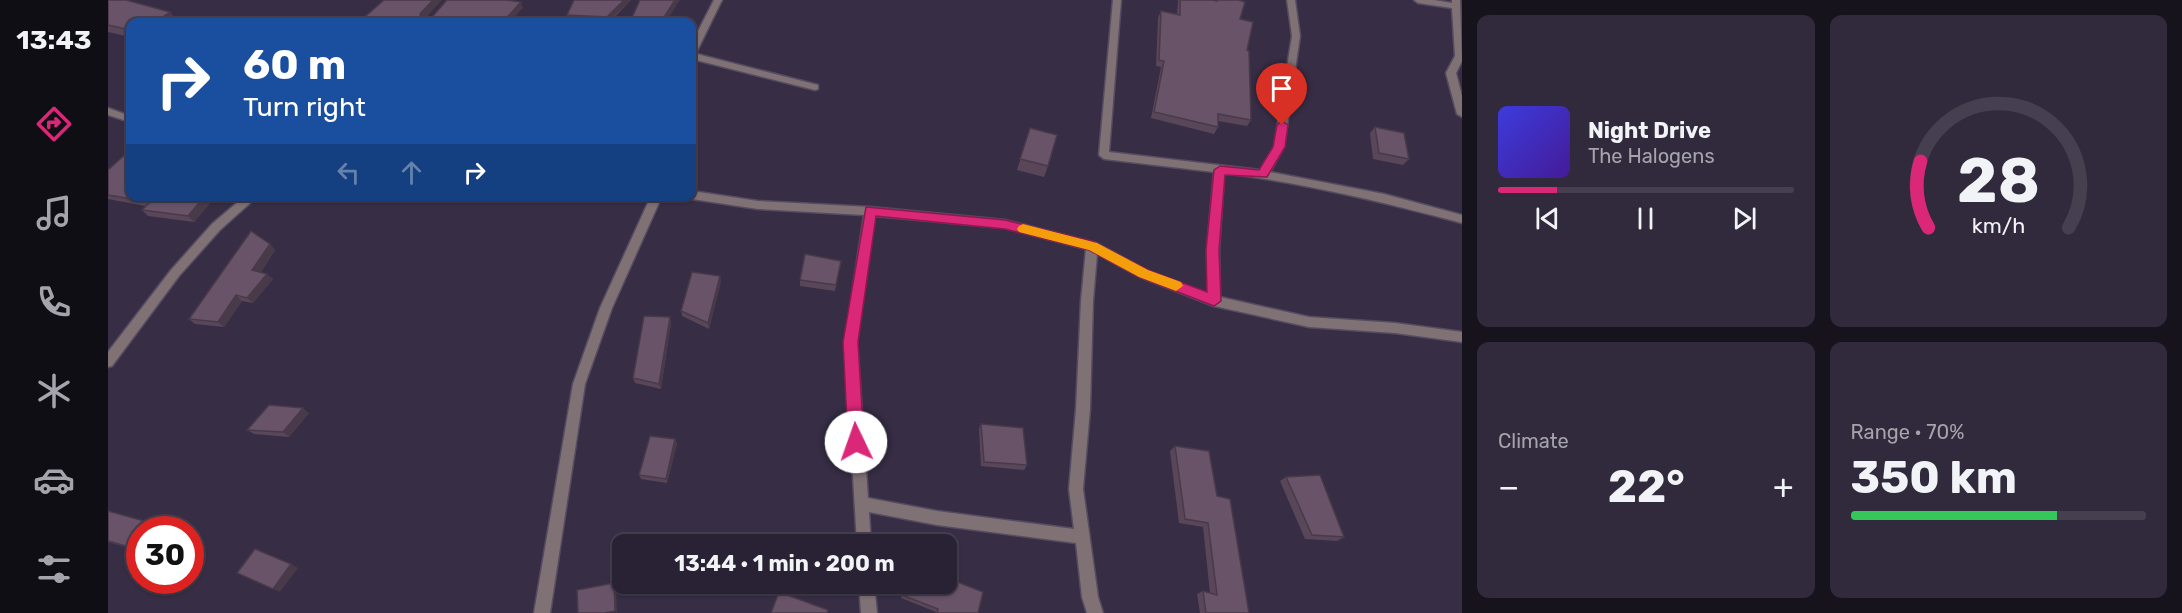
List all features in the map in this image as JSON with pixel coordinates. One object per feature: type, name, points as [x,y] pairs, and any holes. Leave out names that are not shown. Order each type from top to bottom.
[{"type":"street","points":[[696,43],[718,0]]},
{"type":"street","points":[[1117,0],[1104,155],[1263,174],[1384,198],[1462,219]]},
{"type":"street","points":[[1263,174],[1279,147],[1296,36],[1291,0]]},
{"type":"street","points":[[1418,0],[1456,3],[1461,56],[1451,73],[1462,114]]},
{"type":"street","points":[[696,57],[814,87]]},
{"type":"street","points":[[108,111],[126,118]]},
{"type":"street","points":[[1214,301],[1213,250],[1220,170]]},
{"type":"street","points":[[696,196],[758,205],[870,211],[1005,224],[1092,246],[1144,274],[1214,301],[1309,322],[1395,328],[1462,337]]},
{"type":"street","points":[[108,362],[175,273],[216,227],[248,201]]},
{"type":"street","points":[[542,613],[579,384],[606,308],[655,201]]},
{"type":"street","points":[[863,534],[850,342],[870,211]]},
{"type":"street","points":[[1092,246],[1076,489],[1090,597],[1095,613]]},
{"type":"street","points":[[861,504],[937,518],[1082,537]]},
{"type":"street","points":[[868,594],[869,613]]},
{"type":"building","points":[[108,0],[126,0],[170,12],[161,18],[126,18],[126,29],[108,25]]},
{"type":"building","points":[[384,0],[433,0],[420,14],[422,18],[364,18]]},
{"type":"building","points":[[447,0],[521,2],[507,18],[422,18],[432,17]]},
{"type":"building","points":[[574,0],[624,0],[607,17],[567,15]]},
{"type":"building","points":[[640,0],[675,0],[664,18],[632,18]]},
{"type":"building","points":[[1180,0],[1245,2],[1240,19],[1253,22],[1247,50],[1249,51],[1251,120],[1218,114],[1218,127],[1154,112],[1164,61],[1159,60],[1161,11],[1180,15]]},
{"type":"building","points":[[1375,127],[1404,133],[1409,159],[1379,153]]},
{"type":"building","points":[[1030,128],[1057,135],[1048,166],[1020,159]]},
{"type":"building","points":[[126,154],[126,198],[108,195],[108,170]]},
{"type":"building","points":[[144,201],[201,201],[188,216],[142,210],[150,202]]},
{"type":"building","points":[[251,231],[270,244],[252,270],[267,274],[247,298],[236,295],[218,322],[189,319]]},
{"type":"building","points":[[805,254],[841,261],[836,285],[800,280]]},
{"type":"building","points":[[692,272],[720,276],[708,323],[681,311]]},
{"type":"building","points":[[644,316],[670,317],[659,384],[633,378]]},
{"type":"building","points":[[269,405],[303,408],[283,432],[247,430]]},
{"type":"building","points":[[981,424],[1023,428],[1027,465],[984,462]]},
{"type":"building","points":[[650,436],[675,439],[666,479],[639,475]]},
{"type":"building","points":[[1175,446],[1209,451],[1217,496],[1230,499],[1249,613],[1206,613],[1203,591],[1217,595],[1208,523],[1185,519]]},
{"type":"building","points":[[1320,475],[1344,537],[1312,535],[1286,477]]},
{"type":"building","points":[[108,511],[126,516],[126,546],[108,541]]},
{"type":"building","points":[[255,549],[291,564],[273,589],[237,573]]},
{"type":"building","points":[[957,582],[983,592],[978,613],[937,613],[938,609],[902,595],[957,594]]},
{"type":"building","points":[[612,583],[615,611],[578,613],[577,590]]},
{"type":"building","points":[[778,594],[784,594],[828,610],[827,613],[771,613]]},
{"type":"slow traffic","points":[[1023,229],[1092,246],[1144,274],[1176,286]]},
{"type":"route","points":[[856,442],[850,342],[870,211],[1005,224],[1092,246],[1144,274],[1214,301],[1213,250],[1217,182],[1220,170],[1263,174],[1279,147],[1282,125]]}]
